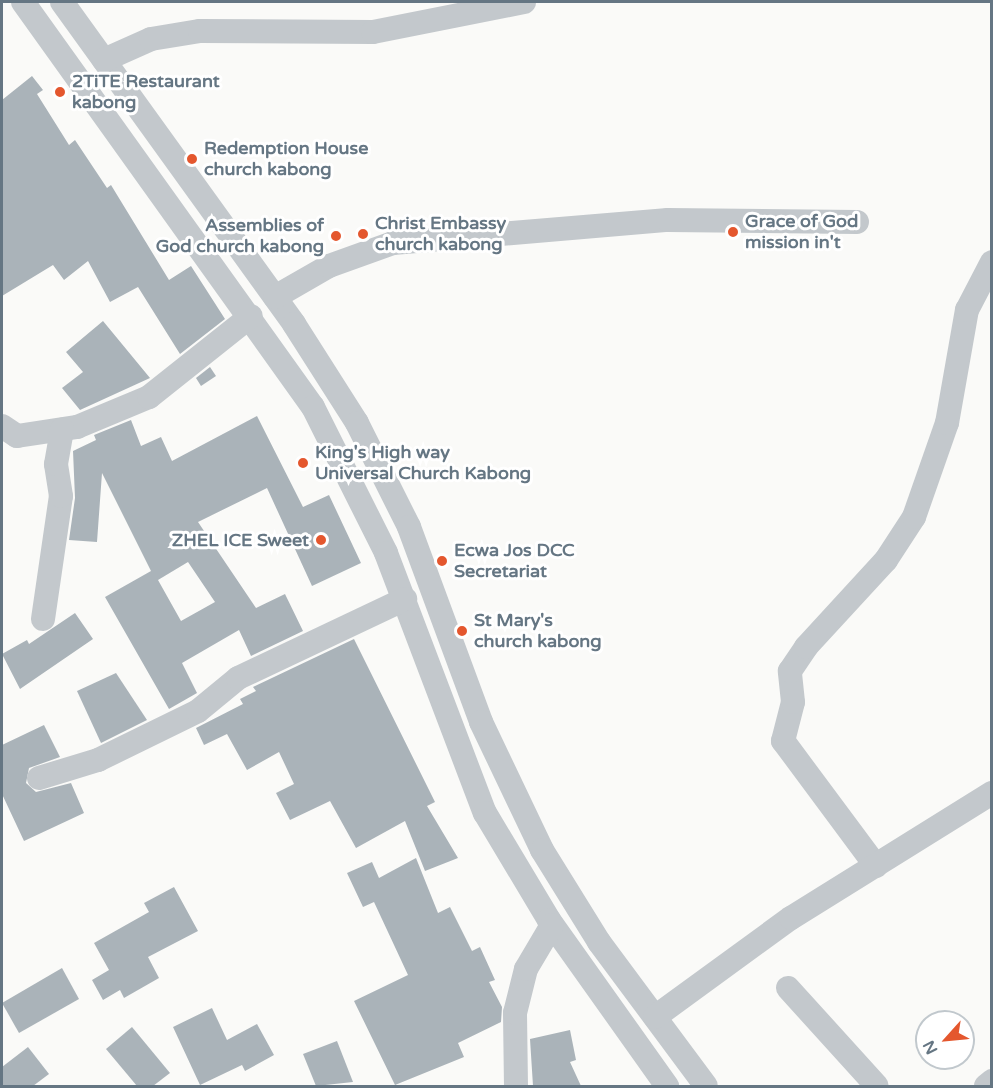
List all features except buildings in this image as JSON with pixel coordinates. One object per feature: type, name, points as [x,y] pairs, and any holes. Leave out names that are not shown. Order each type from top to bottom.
[{"type":"street","points":[[23,2],[251,315],[344,461],[405,599],[485,813],[552,925],[667,1086]]},
{"type":"street","points":[[62,2],[275,297],[383,472],[433,582],[499,765],[542,850],[599,942],[706,1086]]},
{"type":"street","points":[[104,60],[151,39],[200,31],[373,32],[524,2]]},
{"type":"street","points":[[275,297],[329,266],[393,243],[556,233],[668,220],[857,222]]},
{"type":"street","points":[[876,866],[783,741],[793,702],[790,671],[806,646],[885,560],[914,517],[947,423],[967,310],[992,261]]},
{"type":"street","points":[[2,426],[17,436],[62,430],[149,397],[251,315]]},
{"type":"street","points":[[43,619],[61,496],[56,464],[62,430]]},
{"type":"street","points":[[39,778],[99,760],[198,711],[238,678],[405,599]]},
{"type":"street","points":[[655,1017],[791,918],[992,793]]},
{"type":"street","points":[[516,1086],[514,1013],[526,969],[552,925]]},
{"type":"street","points":[[788,988],[877,1086]]},
{"type":"street","points":[[986,1086],[992,1081]]},
{"type":"place","name":"2TiTE Restaurant kabong","points":[[60,92]]},
{"type":"place","name":"Redemption House church kabong","points":[[192,159]]},
{"type":"place","name":"Grace of God mission in't","points":[[733,232]]},
{"type":"place","name":"Christ Embassy church kabong","points":[[363,234]]},
{"type":"place","name":"Assemblies of God church kabong","points":[[336,236]]},
{"type":"place","name":"King's High way Universal Church Kabong","points":[[303,463]]},
{"type":"place","name":"ZHEL ICE Sweet","points":[[321,540]]},
{"type":"place","name":"Ecwa Jos DCC Secretariat","points":[[442,561]]},
{"type":"place","name":"St Mary's church kabong","points":[[462,631]]}]
